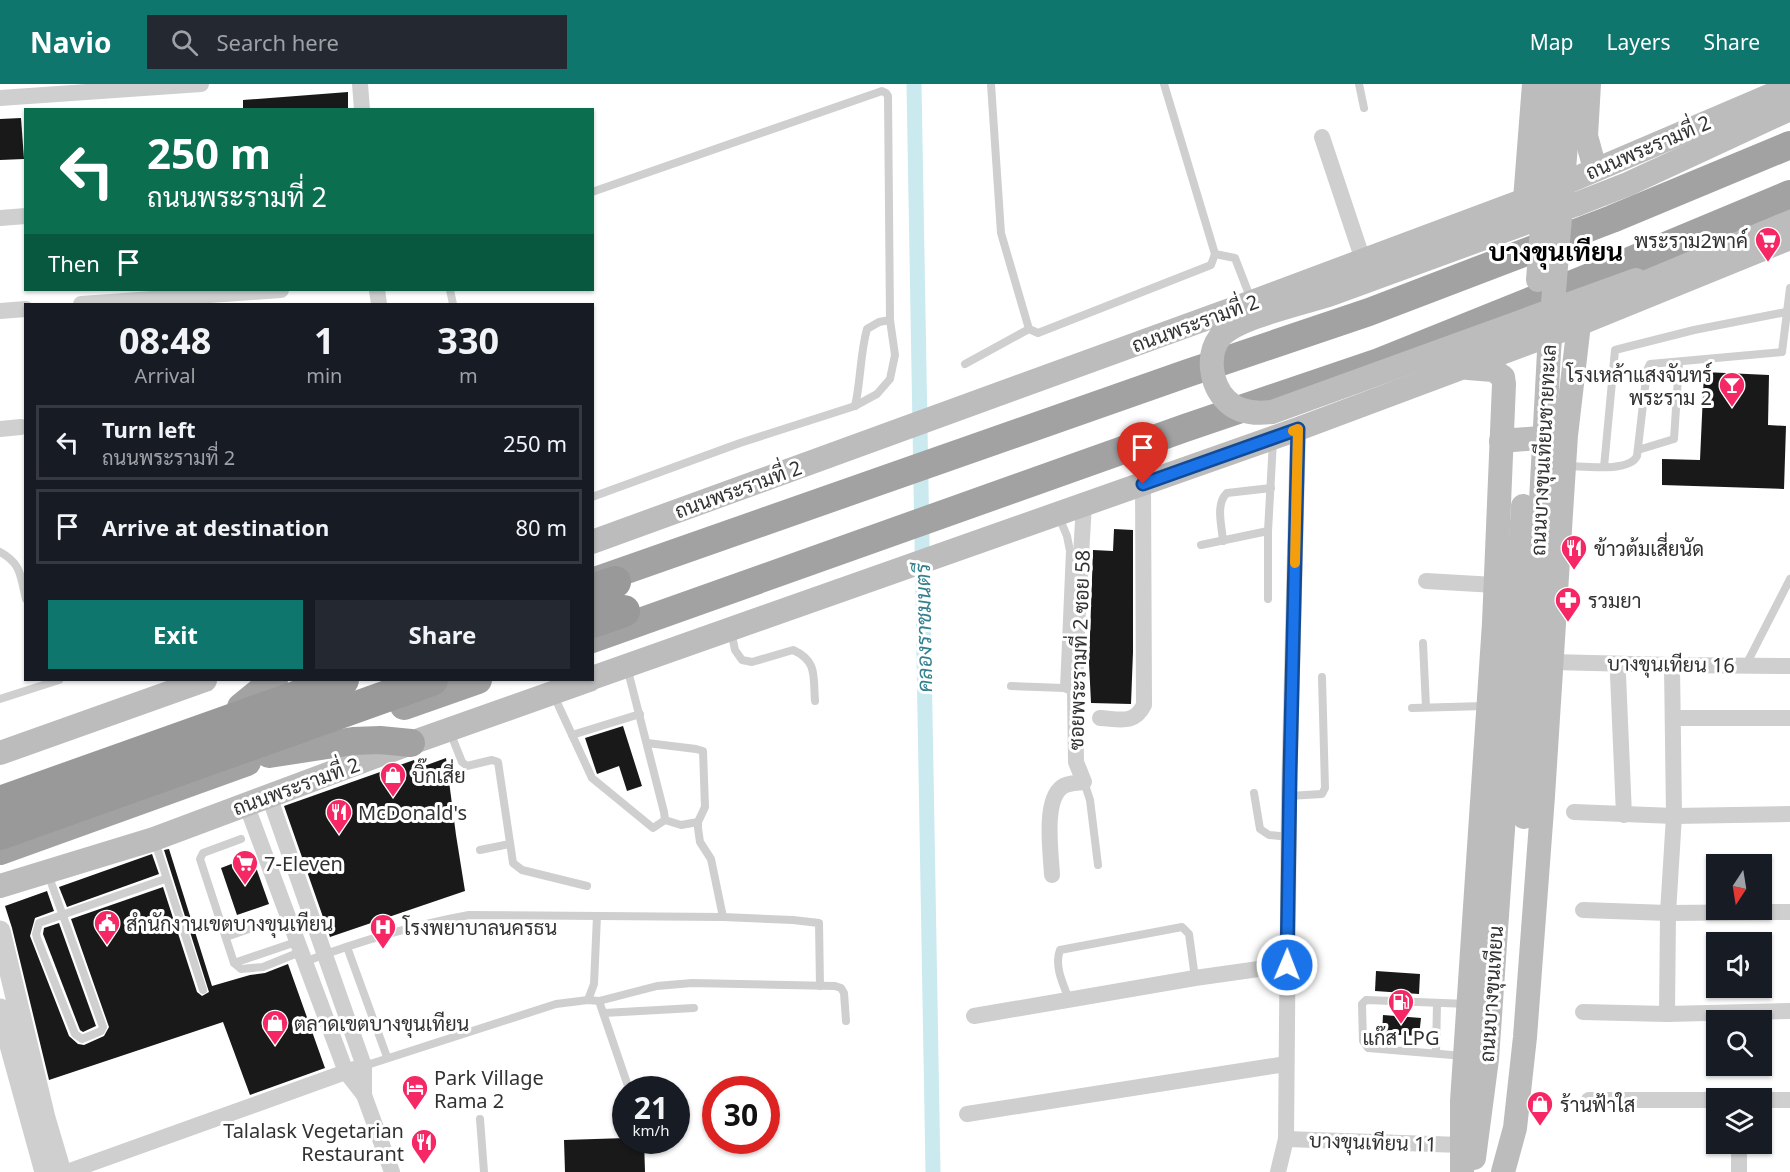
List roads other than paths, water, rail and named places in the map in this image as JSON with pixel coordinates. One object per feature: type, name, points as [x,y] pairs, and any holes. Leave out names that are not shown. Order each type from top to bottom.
[{"type":"highway","name":"ถนนพระรามที่ 2","points":[[606,591],[673,553],[1369,312],[1612,219],[1790,145]]},
{"type":"highway","points":[[594,638],[1185,428],[1378,362],[1790,194]]},
{"type":"highway","points":[[594,618],[606,591]]},
{"type":"highway","points":[[241,707],[273,681]]},
{"type":"highway","points":[[0,794],[313,681]]},
{"type":"highway","points":[[0,802],[340,681]]},
{"type":"highway","points":[[0,834],[429,681]]},
{"type":"highway","name":"ถนนพระรามที่ 2","points":[[0,851],[475,681]]},
{"type":"highway","points":[[269,754],[353,741],[381,740],[411,743]]},
{"type":"main road","points":[[1525,200],[1534,84]]},
{"type":"main road","name":"ถนนบางขุนเทียนชายทะเล","points":[[1514,816],[1533,354],[1553,84]]},
{"type":"main road","name":"ถนนบางขุนเทียนชายทะเล","points":[[1514,816],[1571,84]]},
{"type":"main road","points":[[1589,84],[1586,136],[1595,169]]},
{"type":"main road","name":"ถนนพระรามที่ 2","points":[[594,541],[1252,302],[1525,200],[1790,87]]},
{"type":"main road","points":[[1790,110],[1628,184],[1577,204],[1332,294],[1264,314],[1239,324],[1221,336],[1215,347],[1212,360],[1213,376],[1227,402],[1241,411],[1257,414],[1272,412],[1636,280],[1790,218]]},
{"type":"main road","name":"ถนนพระรามที่ 2","points":[[594,678],[1298,429],[1579,324],[1790,238]]},
{"type":"main road","points":[[1501,1172],[1515,1128],[1525,1037],[1566,466],[1566,435],[1579,324]]},
{"type":"main road","points":[[1462,1172],[1465,1056],[1489,706],[1504,396],[1503,377],[1493,369],[1465,367]]},
{"type":"main road","points":[[1501,441],[1566,435]]},
{"type":"main road","points":[[0,753],[202,681]]},
{"type":"main road","name":"ถนนพระรามที่ 2","points":[[0,886],[154,839],[585,681]]},
{"type":"main road","name":"ถนนบางขุนเทียน","points":[[1472,1172],[1514,816]]},
{"type":"main road","name":"ถนนบางขุนเทียน","points":[[1501,1172],[1514,816]]},
{"type":"street","points":[[0,98],[60,89],[201,84]]},
{"type":"street","points":[[360,84],[362,108]]},
{"type":"street","points":[[1322,137],[1363,260]]},
{"type":"street","points":[[0,218],[24,216]]},
{"type":"street","points":[[95,303],[267,291]]},
{"type":"street","points":[[0,310],[24,309]]},
{"type":"street","points":[[0,429],[21,427]]},
{"type":"street","points":[[1276,1172],[1286,1139],[1289,795],[1298,429]]},
{"type":"street","points":[[1100,718],[1132,720],[1144,705],[1143,484]]},
{"type":"street","name":"ซอยพระรามที่ 2 ซอย 58","points":[[1084,504],[1070,690],[1076,762],[1084,782]]},
{"type":"street","points":[[1426,582],[1496,585]]},
{"type":"street","name":"บางขุนเทียน 16","points":[[1552,662],[1790,666]]},
{"type":"street","points":[[1667,1014],[1668,913],[1674,816],[1672,665]]},
{"type":"street","points":[[1618,675],[1624,815]]},
{"type":"street","points":[[1673,718],[1790,718]]},
{"type":"street","points":[[1052,875],[1050,812],[1053,799],[1064,785],[1084,782]]},
{"type":"street","points":[[269,796],[364,1066],[364,1095]]},
{"type":"street","points":[[246,804],[346,1072],[364,1095],[391,1172]]},
{"type":"street","points":[[1574,812],[1674,816],[1790,814]]},
{"type":"street","points":[[1583,910],[1668,913],[1790,912]]},
{"type":"street","points":[[0,931],[45,1118],[61,1172]]},
{"type":"street","points":[[974,1016],[1195,978],[1287,965]]},
{"type":"street","points":[[0,1009],[5,1046],[45,1172]]},
{"type":"street","points":[[1583,1012],[1667,1014],[1790,1011]]},
{"type":"street","points":[[967,1114],[1286,1064]]},
{"type":"street","points":[[67,1172],[364,1066]]},
{"type":"street","points":[[1589,1100],[1706,1100]]},
{"type":"street","points":[[1772,1100],[1790,1100]]},
{"type":"street","name":"บางขุนเทียน 11","points":[[1286,1139],[1461,1145]]},
{"type":"street","points":[[1739,1154],[1739,1172]]},
{"type":"lane","points":[[991,84],[1001,233],[1029,329],[1038,333],[1211,265],[1215,254],[1164,84]]},
{"type":"lane","points":[[1359,84],[1364,108]]},
{"type":"lane","points":[[594,191],[882,91],[886,93],[890,320],[895,355],[890,379],[877,394],[855,406],[740,443],[594,496]]},
{"type":"lane","points":[[1215,254],[1234,258],[1252,302]]},
{"type":"lane","points":[[1566,466],[1604,467],[1634,461],[1638,450],[1650,364],[1786,352],[1786,312],[1790,288]]},
{"type":"lane","points":[[1604,467],[1615,350],[1694,330],[1786,312]]},
{"type":"lane","points":[[855,406],[859,388],[862,346],[867,329],[879,322],[890,320]]},
{"type":"lane","points":[[965,364],[1029,329]]},
{"type":"lane","points":[[1638,450],[1674,440],[1679,362]]},
{"type":"lane","points":[[1268,599],[1268,531],[1273,438]]},
{"type":"lane","points":[[1223,541],[1220,513],[1222,497],[1227,493],[1271,488]]},
{"type":"lane","points":[[1011,686],[1070,690],[1070,551],[1067,536],[1057,513]]},
{"type":"lane","points":[[1202,545],[1268,531]]},
{"type":"lane","points":[[0,552],[22,566],[24,582]]},
{"type":"lane","points":[[1746,666],[1790,579]]},
{"type":"lane","points":[[731,629],[735,650],[742,660],[752,662],[793,650],[806,656],[811,664],[815,701]]},
{"type":"lane","points":[[1424,643],[1426,707]]},
{"type":"lane","points":[[627,666],[665,820]]},
{"type":"lane","points":[[1289,795],[1322,794],[1325,788],[1322,677]]},
{"type":"lane","points":[[0,699],[46,682]]},
{"type":"lane","points":[[553,692],[592,778],[653,828],[665,820]]},
{"type":"lane","points":[[1412,708],[1489,706]]},
{"type":"lane","points":[[572,735],[640,714]]},
{"type":"lane","points":[[449,729],[462,762],[467,766],[492,760],[498,762],[513,863],[522,870],[587,886]]},
{"type":"lane","points":[[647,743],[696,749],[703,752],[705,807],[698,822],[700,842],[711,859],[723,917]]},
{"type":"lane","name":"ซอยพระรามที่ 2 ซอย 58","points":[[1084,782],[1090,800],[1098,865]]},
{"type":"lane","points":[[1254,793],[1260,829],[1269,835],[1289,837]]},
{"type":"lane","points":[[665,820],[681,825],[698,822]]},
{"type":"lane","points":[[154,839],[165,879],[203,990]]},
{"type":"lane","points":[[241,839],[203,853],[200,859],[234,963],[241,969],[251,969],[300,952],[324,954],[439,920],[469,915],[723,917],[819,923],[820,986]]},
{"type":"lane","points":[[480,850],[510,844]]},
{"type":"lane","points":[[47,871],[63,914],[103,1027],[101,1031],[82,1039],[75,1034],[36,934],[39,923],[63,914],[165,879]]},
{"type":"lane","points":[[588,1000],[594,984],[597,916]]},
{"type":"lane","points":[[226,938],[272,921]]},
{"type":"lane","points":[[1069,999],[1059,975],[1060,950],[1182,927],[1189,934],[1195,978]]},
{"type":"lane","points":[[347,947],[387,1057]]},
{"type":"lane","points":[[364,1066],[556,1004],[598,1001],[657,986],[692,983],[835,986],[841,988],[844,993],[846,1021]]},
{"type":"lane","points":[[1465,1056],[1368,1048],[1363,1041],[1362,1004],[1366,1000],[1468,1004]]},
{"type":"lane","points":[[598,1001],[624,1076]]},
{"type":"lane","points":[[1436,1053],[1437,1003]]},
{"type":"lane","points":[[604,1013],[694,1008]]},
{"type":"lane","points":[[480,1119],[484,1172]]},
{"type":"waterway","name":"คลองราชมนตรี","points":[[914,84],[933,1172]]},
{"type":"place","name":"พระราม2พาค์","points":[[1768,263]]},
{"type":"place","name":"โรงเหล้าแสงจันทร์ พระราม 2","points":[[1732,408]]},
{"type":"place","name":"ข้าวต้มเสี่ยนัด","points":[[1574,571]]},
{"type":"place","name":"รวมยา","points":[[1568,623]]},
{"type":"place","name":"บิ๊กเสี่ย","points":[[393,798]]},
{"type":"place","name":"McDonald's","points":[[339,835]]},
{"type":"place","name":"7-Eleven","points":[[245,886]]},
{"type":"place","name":"สำนักงานเขตบางขุนเทียน","points":[[107,946]]},
{"type":"place","name":"โรงพยาบาลนครธน","points":[[383,950]]},
{"type":"place","name":"แก๊ส LPG","points":[[1401,1025]]},
{"type":"place","name":"ตลาดเขตบางขุนเทียน","points":[[275,1046]]},
{"type":"place","name":"Park Village Rama 2","points":[[415,1111]]},
{"type":"place","name":"ร้านฟ้าใส","points":[[1540,1127]]},
{"type":"place","name":"Talalask Vegetarian Restaurant","points":[[424,1165]]},
{"type":"district","name":"บางขุนเทียน","points":[[1556,251]]}]
